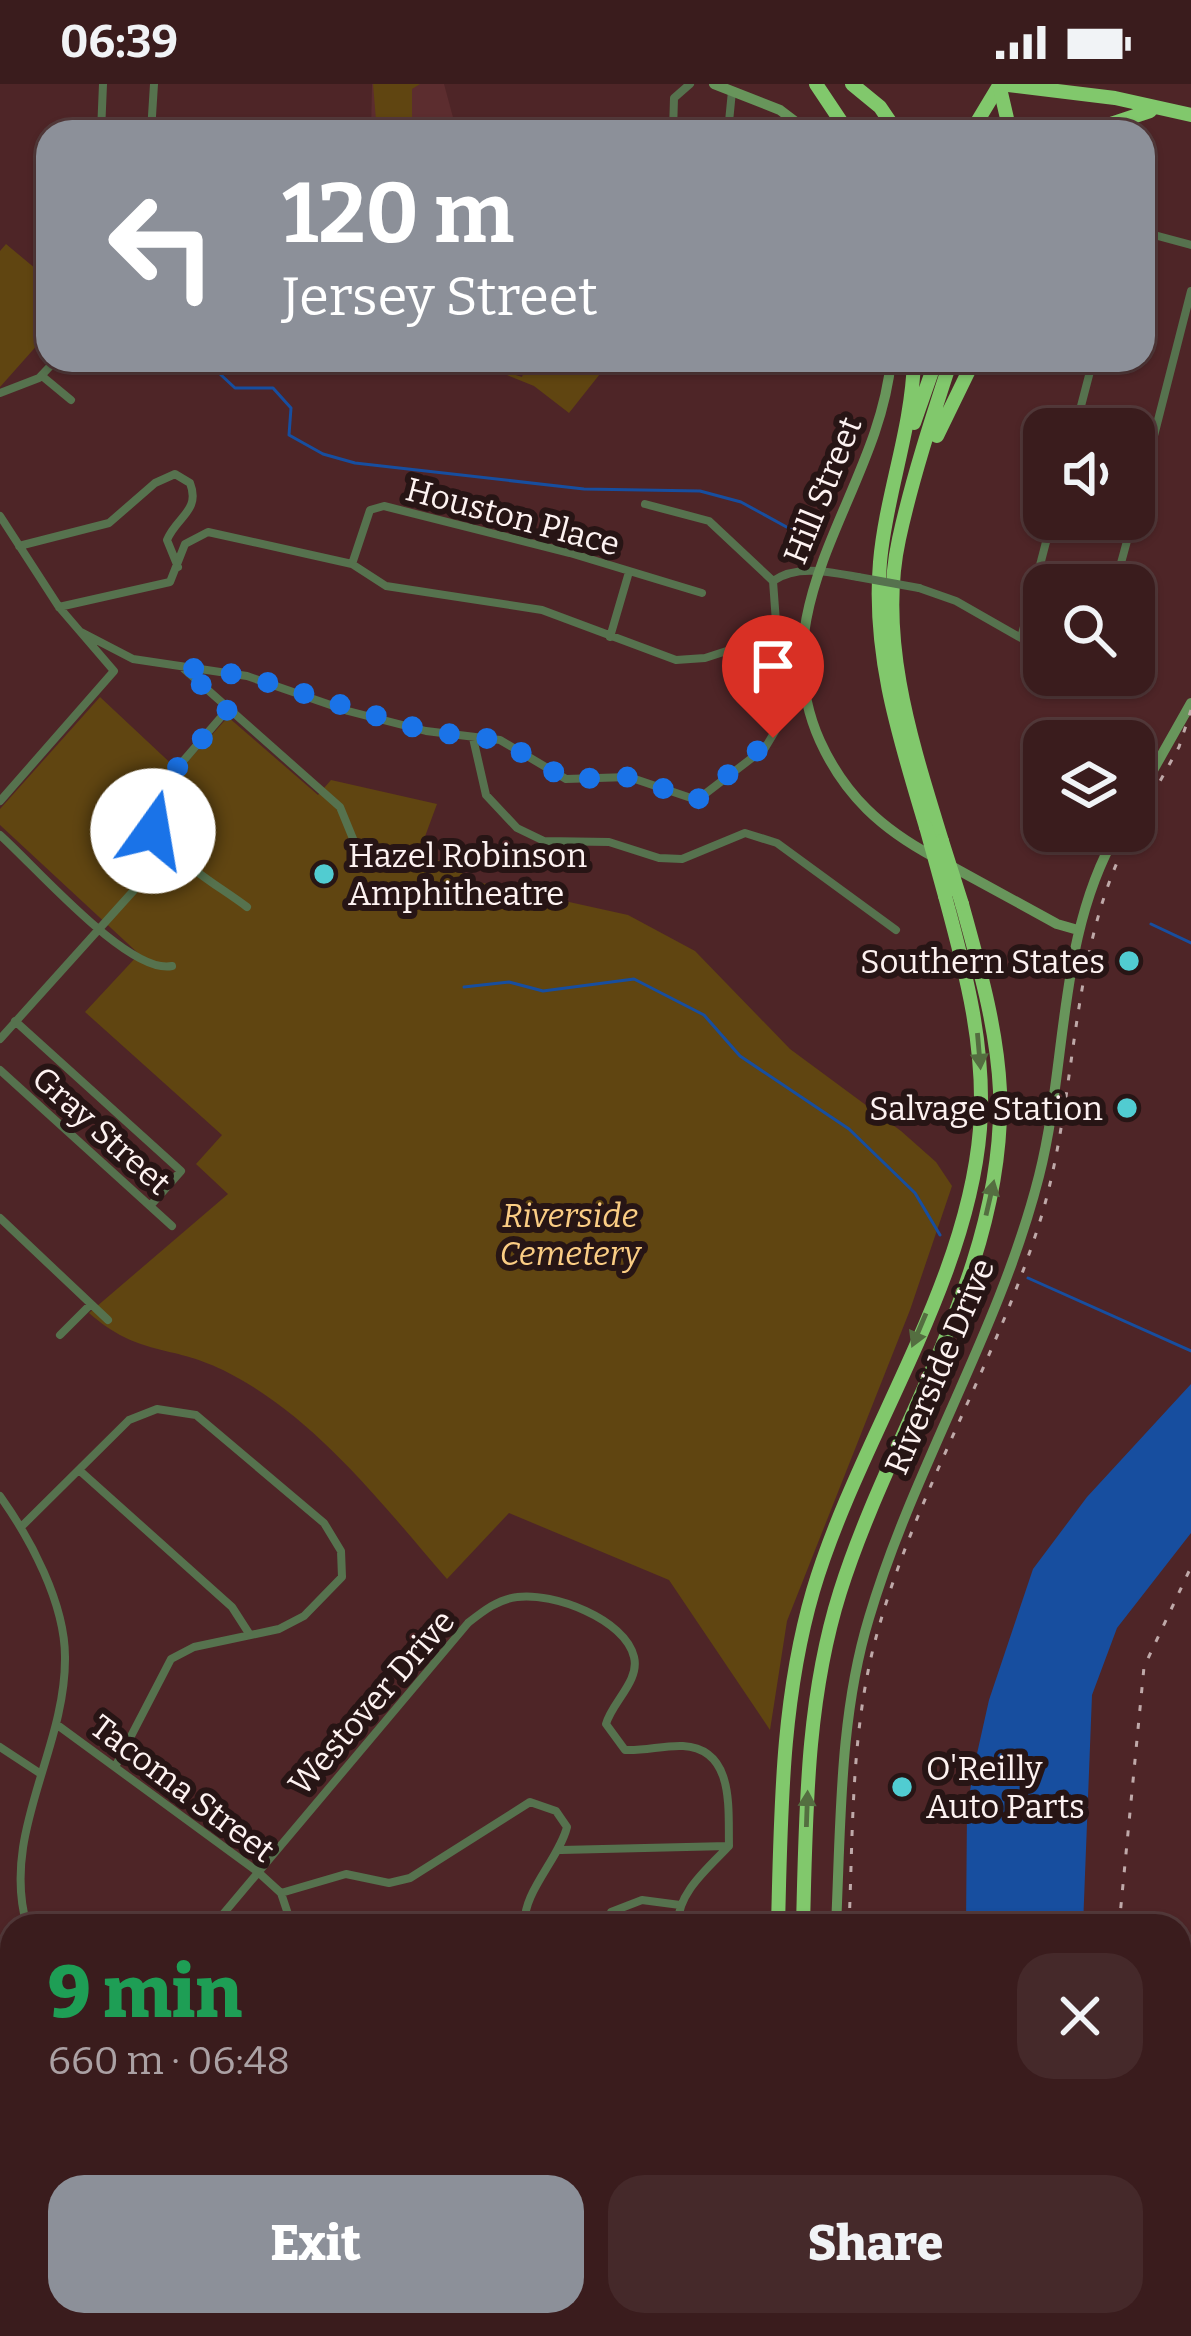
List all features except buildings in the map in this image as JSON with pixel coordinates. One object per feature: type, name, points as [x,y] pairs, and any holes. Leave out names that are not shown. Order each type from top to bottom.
[{"type":"highway","points":[[852,84],[889,120]]},
{"type":"highway","points":[[1000,84],[1185,113]]},
{"type":"highway","points":[[1000,84],[1007,120]]},
{"type":"highway","points":[[978,120],[1000,84]]},
{"type":"highway","points":[[818,87],[840,120]]},
{"type":"highway","points":[[1115,120],[1136,111],[1185,113]]},
{"type":"highway","points":[[778,1914],[784,1746],[802,1632],[841,1513],[948,1258],[974,1166],[979,1043],[945,896],[893,719],[878,626],[880,560],[907,439],[913,372]]},
{"type":"highway","points":[[907,439],[929,372]]},
{"type":"highway","points":[[803,1914],[810,1751],[833,1618],[865,1523],[969,1272],[996,1168],[998,1059],[962,904],[913,746],[894,621],[898,542],[949,372]]},
{"type":"highway","points":[[916,484],[968,372]]},
{"type":"main road","points":[[714,84],[780,110],[793,120]]},
{"type":"main road","name":"Hill Street","points":[[890,372],[866,460],[816,571],[802,629],[806,702],[831,763],[862,806],[897,837],[1058,924],[1078,930]]},
{"type":"main road","points":[[1155,767],[1191,703]]},
{"type":"main road","name":"Riverside Drive","points":[[837,1914],[843,1778],[857,1664],[891,1549],[1023,1233],[1053,1118],[1078,930],[1110,852]]},
{"type":"street","points":[[102,120],[104,84]]},
{"type":"street","points":[[152,120],[154,84]]},
{"type":"street","points":[[674,120],[674,98],[690,84]]},
{"type":"street","points":[[729,120],[733,89]]},
{"type":"street","points":[[1155,235],[1191,244]]},
{"type":"street","points":[[1155,431],[1191,291]]},
{"type":"street","points":[[0,392],[46,372]]},
{"type":"street","points":[[1080,408],[1090,372]]},
{"type":"street","points":[[42,376],[70,400]]},
{"type":"street","points":[[19,546],[109,523],[155,483],[175,474],[186,479],[194,495],[190,511],[168,537],[178,567]]},
{"type":"street","points":[[81,632],[133,659],[247,676],[348,711],[525,751],[566,779],[629,777],[697,800],[773,738],[783,718],[772,581],[709,521],[645,504]]},
{"type":"street","name":"Houston Place","points":[[352,564],[370,510],[384,506],[702,593]]},
{"type":"street","points":[[0,516],[59,607],[114,671],[0,801]]},
{"type":"street","points":[[59,607],[163,586],[178,567],[184,544],[208,532],[352,564],[386,586],[542,610],[676,660],[699,660],[776,635]]},
{"type":"street","points":[[772,581],[785,572],[816,571],[919,588],[956,601],[1021,638],[1047,540]]},
{"type":"street","name":"Houston Place","points":[[610,637],[628,572]]},
{"type":"street","points":[[182,667],[340,807],[363,863]]},
{"type":"street","points":[[228,709],[147,803],[153,831],[247,907]]},
{"type":"street","points":[[473,738],[486,795],[517,828],[544,841],[608,842],[658,859],[682,859],[745,833],[777,844],[896,930]]},
{"type":"street","points":[[0,835],[98,930],[140,962],[155,969],[172,966]]},
{"type":"street","points":[[0,1039],[172,848]]},
{"type":"street","points":[[15,1021],[181,1171],[150,1206]]},
{"type":"street","name":"Gray Street","points":[[0,1070],[172,1226]]},
{"type":"street","points":[[0,1218],[108,1320]]},
{"type":"street","points":[[60,1335],[90,1305]]},
{"type":"street","points":[[21,1527],[129,1420],[157,1409],[196,1415],[324,1522],[341,1551],[342,1576],[304,1616],[250,1636],[194,1647],[171,1659],[115,1767]]},
{"type":"street","points":[[80,1470],[232,1606],[250,1636]]},
{"type":"street","points":[[0,1496],[21,1527],[65,1656],[56,1724],[18,1856],[24,1914]]},
{"type":"street","name":"Westover Drive","points":[[258,1872],[469,1623],[488,1607],[516,1597],[558,1600],[626,1640],[636,1661],[632,1679],[606,1724],[626,1750],[683,1746],[715,1760],[727,1784],[729,1846]]},
{"type":"street","name":"Tacoma Street","points":[[56,1724],[281,1892]]},
{"type":"street","points":[[0,1748],[40,1774]]},
{"type":"street","points":[[288,1914],[281,1892],[346,1874],[389,1883],[410,1878],[530,1802],[556,1811],[566,1827],[561,1850],[525,1914]]},
{"type":"street","points":[[561,1850],[729,1846]]},
{"type":"street","points":[[679,1914],[680,1905],[729,1846]]},
{"type":"street","points":[[223,1914],[258,1872]]},
{"type":"street","points":[[610,1914],[628,1902],[680,1905]]},
{"type":"shaded area","points":[[372,84],[444,84],[454,120],[371,120]]},
{"type":"green space","points":[[373,84],[420,84],[412,89],[412,120],[376,120]]},
{"type":"green space","points":[[6,244],[36,269],[36,346],[0,387],[0,251]]},
{"type":"green space","points":[[500,372],[522,377],[524,372],[601,372],[569,413],[534,386]]},
{"type":"green space","name":"Riverside Cemetery","points":[[100,697],[179,771],[228,717],[318,795],[331,780],[437,804],[420,850],[478,882],[628,915],[695,951],[790,1049],[901,1131],[936,1162],[952,1186],[910,1310],[787,1621],[770,1730],[669,1580],[509,1513],[447,1579],[345,1463],[288,1411],[223,1370],[139,1344],[89,1313],[228,1194],[196,1164],[222,1135],[85,1012],[139,954],[0,825],[0,809]]},
{"type":"water","points":[[1191,1384],[1191,1533],[1117,1628],[1092,1695],[1083,1914],[966,1914],[967,1809],[989,1700],[1033,1569],[1087,1497]]},
{"type":"waterway","points":[[218,372],[235,388],[273,388],[291,408],[289,435],[323,454],[355,463],[584,489],[700,491],[741,502],[792,530],[808,564]]},
{"type":"waterway","points":[[1151,924],[1191,943]]},
{"type":"waterway","points":[[464,987],[509,982],[543,991],[634,979],[704,1015],[740,1056],[849,1129],[915,1193],[940,1235]]},
{"type":"waterway","points":[[1028,1278],[1191,1351]]},
{"type":"railway","points":[[1155,790],[1179,747],[1191,710]]},
{"type":"railway","points":[[849,1914],[857,1749],[874,1645],[911,1534],[1004,1320],[1043,1211],[1086,970],[1097,922],[1123,852]]},
{"type":"railway","points":[[1120,1914],[1144,1667],[1191,1567]]},
{"type":"place","name":"Hazel Robinson Amphitheatre","points":[[324,874]]},
{"type":"place","name":"Southern States","points":[[1129,961]]},
{"type":"place","name":"Salvage Station","points":[[1127,1108]]},
{"type":"place","name":"O'Reilly Auto Parts","points":[[902,1787]]},
{"type":"route","points":[[153,831],[147,803],[228,709],[182,667],[247,676],[348,711],[426,731],[500,740],[566,779],[629,777],[686,800],[697,800],[773,738]]}]
